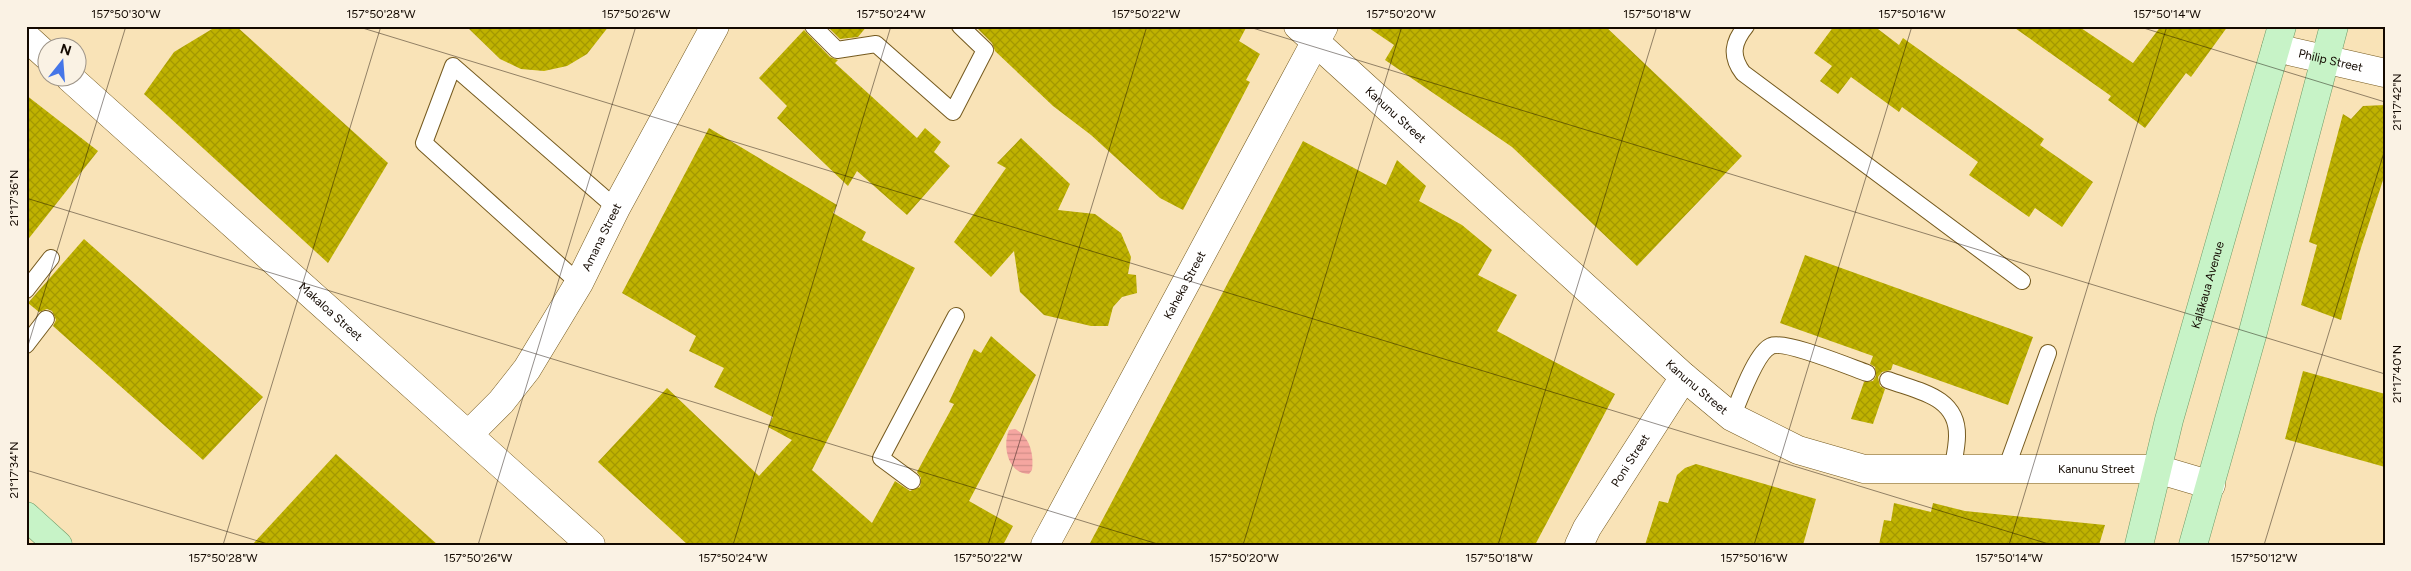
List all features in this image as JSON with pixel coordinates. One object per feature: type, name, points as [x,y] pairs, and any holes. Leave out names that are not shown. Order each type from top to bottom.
[{"type":"main road","points":[[2193,545],[2211,485],[2334,26]]},
{"type":"main road","name":"Kalākaua Avenue","points":[[2139,545],[2169,420],[2279,37]]},
{"type":"main road","points":[[26,516],[58,545]]},
{"type":"street","name":"Amana Street","points":[[470,434],[501,402],[527,369],[579,283],[616,208],[715,26]]},
{"type":"street","name":"Kanunu Street","points":[[1313,32],[1684,377],[1732,417],[1798,450],[1864,469],[1952,471],[2157,469],[2211,485]]},
{"type":"street","name":"Kaheka Street","points":[[1045,545],[1313,32]]},
{"type":"street","points":[[26,37],[38,48]]},
{"type":"street","name":"Philip Street","points":[[2279,37],[2324,59],[2385,73]]},
{"type":"street","name":"Makaloa Street","points":[[81,88],[470,434],[591,545]]},
{"type":"street","name":"Poni Street","points":[[1579,545],[1587,528],[1684,377]]},
{"type":"lane","points":[[812,26],[837,50],[876,44],[953,112],[985,50],[960,26]]},
{"type":"lane","points":[[1746,26],[1734,46],[1737,65],[1743,73],[2022,281]]},
{"type":"lane","points":[[579,283],[424,143],[453,66],[616,208]]},
{"type":"lane","points":[[26,290],[51,258]]},
{"type":"lane","points":[[912,481],[881,458],[956,316]]},
{"type":"lane","points":[[26,345],[46,319]]},
{"type":"lane","points":[[1732,417],[1760,355],[1771,346],[1786,345],[1867,373]]},
{"type":"lane","points":[[2006,469],[2048,353]]},
{"type":"lane","points":[[1888,380],[1940,400],[1953,413],[1957,435],[1952,471]]},
{"type":"shaded area","points":[[1015,429],[1020,432],[1030,447],[1032,470],[1029,474],[1022,473],[1016,469],[1008,458],[1007,436],[1009,430]]},
{"type":"building","points":[[217,26],[236,26],[388,163],[328,263],[144,94],[174,52]]},
{"type":"building","points":[[466,26],[609,26],[587,54],[567,66],[544,71],[521,69],[500,59]]},
{"type":"building","points":[[827,26],[867,26],[858,37],[840,39]]},
{"type":"building","points":[[975,26],[1247,26],[1239,41],[1260,54],[1246,80],[1250,82],[1183,210],[1160,198],[1091,135],[1053,106],[995,51],[992,43]]},
{"type":"building","points":[[1366,26],[1605,26],[1742,156],[1637,266],[1512,147],[1385,60],[1394,45]]},
{"type":"building","points":[[1834,26],[1874,26],[1899,45],[1903,38],[2044,139],[2040,145],[2093,182],[2062,227],[2035,208],[2029,217],[1969,175],[1978,162],[1902,107],[1899,112],[1851,77],[1838,94],[1820,81],[1832,66],[1814,53]]},
{"type":"building","points":[[2012,26],[2078,26],[2133,63],[2161,26],[2228,26],[2191,77],[2186,73],[2145,128],[2108,100],[2111,96]]},
{"type":"building","points":[[804,30],[830,57],[838,60],[835,63],[917,138],[925,128],[941,142],[934,152],[950,166],[907,215],[857,171],[848,186],[777,118],[787,106],[759,78]]},
{"type":"building","points":[[26,95],[98,151],[26,242]]},
{"type":"building","points":[[2385,105],[2385,174],[2360,251],[2341,320],[2301,305],[2317,245],[2309,242],[2343,114],[2351,119],[2363,106]]},
{"type":"building","points":[[709,128],[837,205],[833,213],[866,232],[862,240],[915,268],[812,470],[872,523],[895,481],[910,491],[920,487],[921,478],[917,472],[954,404],[949,402],[974,349],[981,353],[991,336],[1036,375],[969,501],[1013,526],[1003,545],[688,545],[598,462],[667,388],[759,476],[792,440],[768,427],[773,417],[714,387],[724,368],[689,351],[696,336],[622,293]]},
{"type":"building","points":[[1021,138],[1070,184],[1058,210],[1095,214],[1121,233],[1131,257],[1128,274],[1136,275],[1137,293],[1122,297],[1113,307],[1108,326],[1091,326],[1044,315],[1020,292],[1014,251],[991,277],[954,242],[1006,168],[997,163]]},
{"type":"building","points":[[1303,141],[1386,185],[1397,160],[1426,186],[1419,201],[1462,225],[1492,250],[1478,275],[1517,295],[1497,331],[1615,394],[1535,545],[1089,545]]},
{"type":"building","points":[[84,239],[263,397],[203,460],[53,326],[56,320],[52,311],[47,309],[39,312],[28,303]]},
{"type":"building","points":[[1805,255],[2033,337],[2008,405],[1893,364],[1891,370],[1882,372],[1878,377],[1880,386],[1885,389],[1873,424],[1851,419],[1864,382],[1873,381],[1876,376],[1875,367],[1870,364],[1873,356],[1780,323]]},
{"type":"building","points":[[2303,371],[2385,394],[2385,467],[2285,439]]},
{"type":"building","points":[[336,454],[438,545],[252,545]]},
{"type":"building","points":[[1696,464],[1816,499],[1803,545],[1645,545],[1659,501],[1668,503],[1677,475],[1685,468]]},
{"type":"building","points":[[1894,503],[1931,512],[1933,503],[1965,511],[2105,525],[2099,545],[1879,545],[1884,520],[1891,521]]}]
